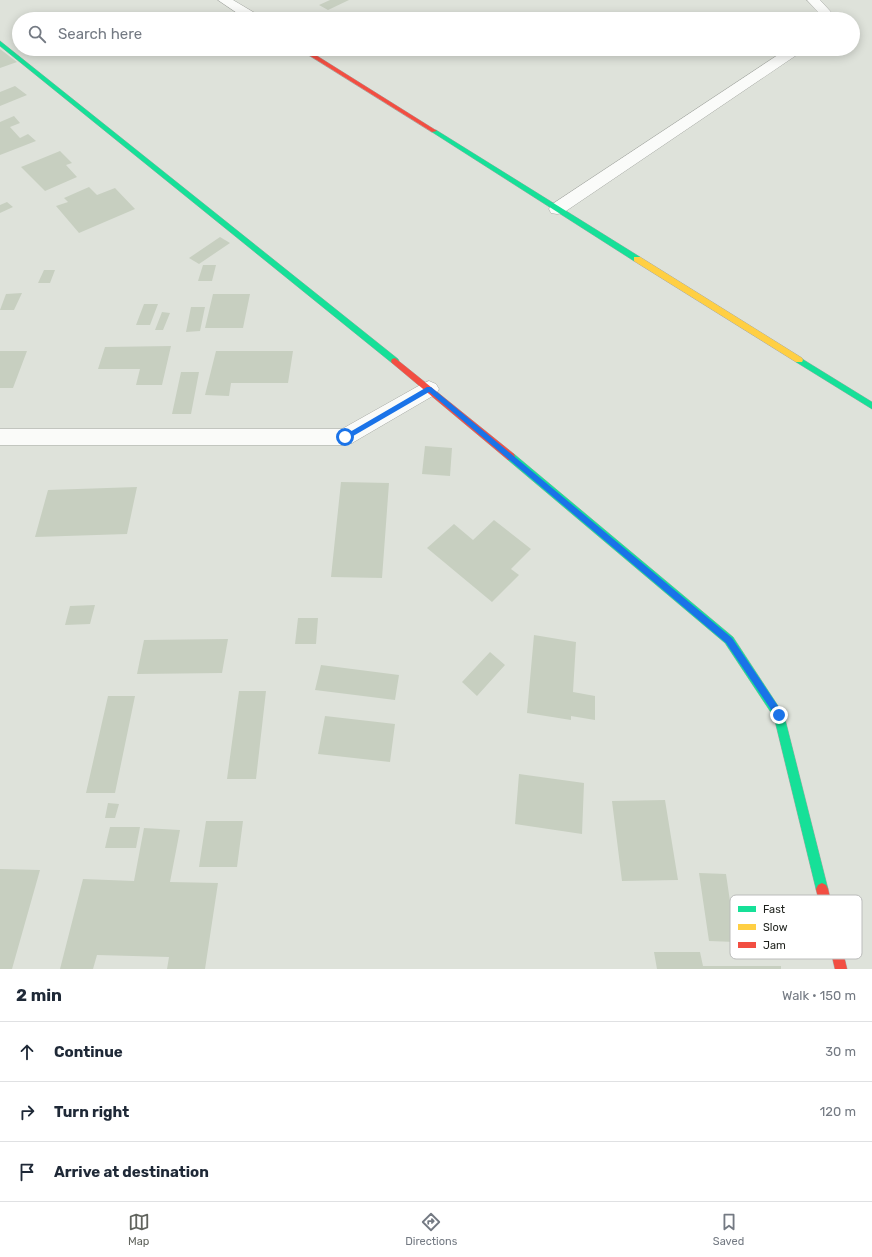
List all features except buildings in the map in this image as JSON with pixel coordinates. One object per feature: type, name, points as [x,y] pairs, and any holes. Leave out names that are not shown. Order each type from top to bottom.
[{"type":"street","points":[[224,0],[243,12]]},
{"type":"street","points":[[813,0],[825,12]]},
{"type":"street","points":[[0,43],[12,53]]},
{"type":"street","points":[[16,56],[429,389],[729,640],[779,715],[823,895]]},
{"type":"street","points":[[313,56],[872,406]]},
{"type":"street","points":[[557,210],[786,56]]},
{"type":"street","points":[[0,436],[345,437],[429,389]]},
{"type":"street","points":[[839,959],[841,969]]},
{"type":"traffic: fast","points":[[0,43],[12,53]]},
{"type":"traffic: fast","points":[[16,56],[395,361]]},
{"type":"traffic: fast","points":[[434,131],[637,259]]},
{"type":"traffic: fast","points":[[799,360],[872,406]]},
{"type":"traffic: fast","points":[[511,457],[729,640],[779,715],[822,889]]},
{"type":"traffic: slow","points":[[637,259],[799,360]]},
{"type":"traffic: jam","points":[[313,56],[434,131]]},
{"type":"traffic: jam","points":[[395,361],[511,457]]},
{"type":"traffic: jam","points":[[822,889],[823,895]]},
{"type":"traffic: jam","points":[[839,959],[841,969]]},
{"type":"route","points":[[345,437],[429,389],[729,640],[779,715]]}]
